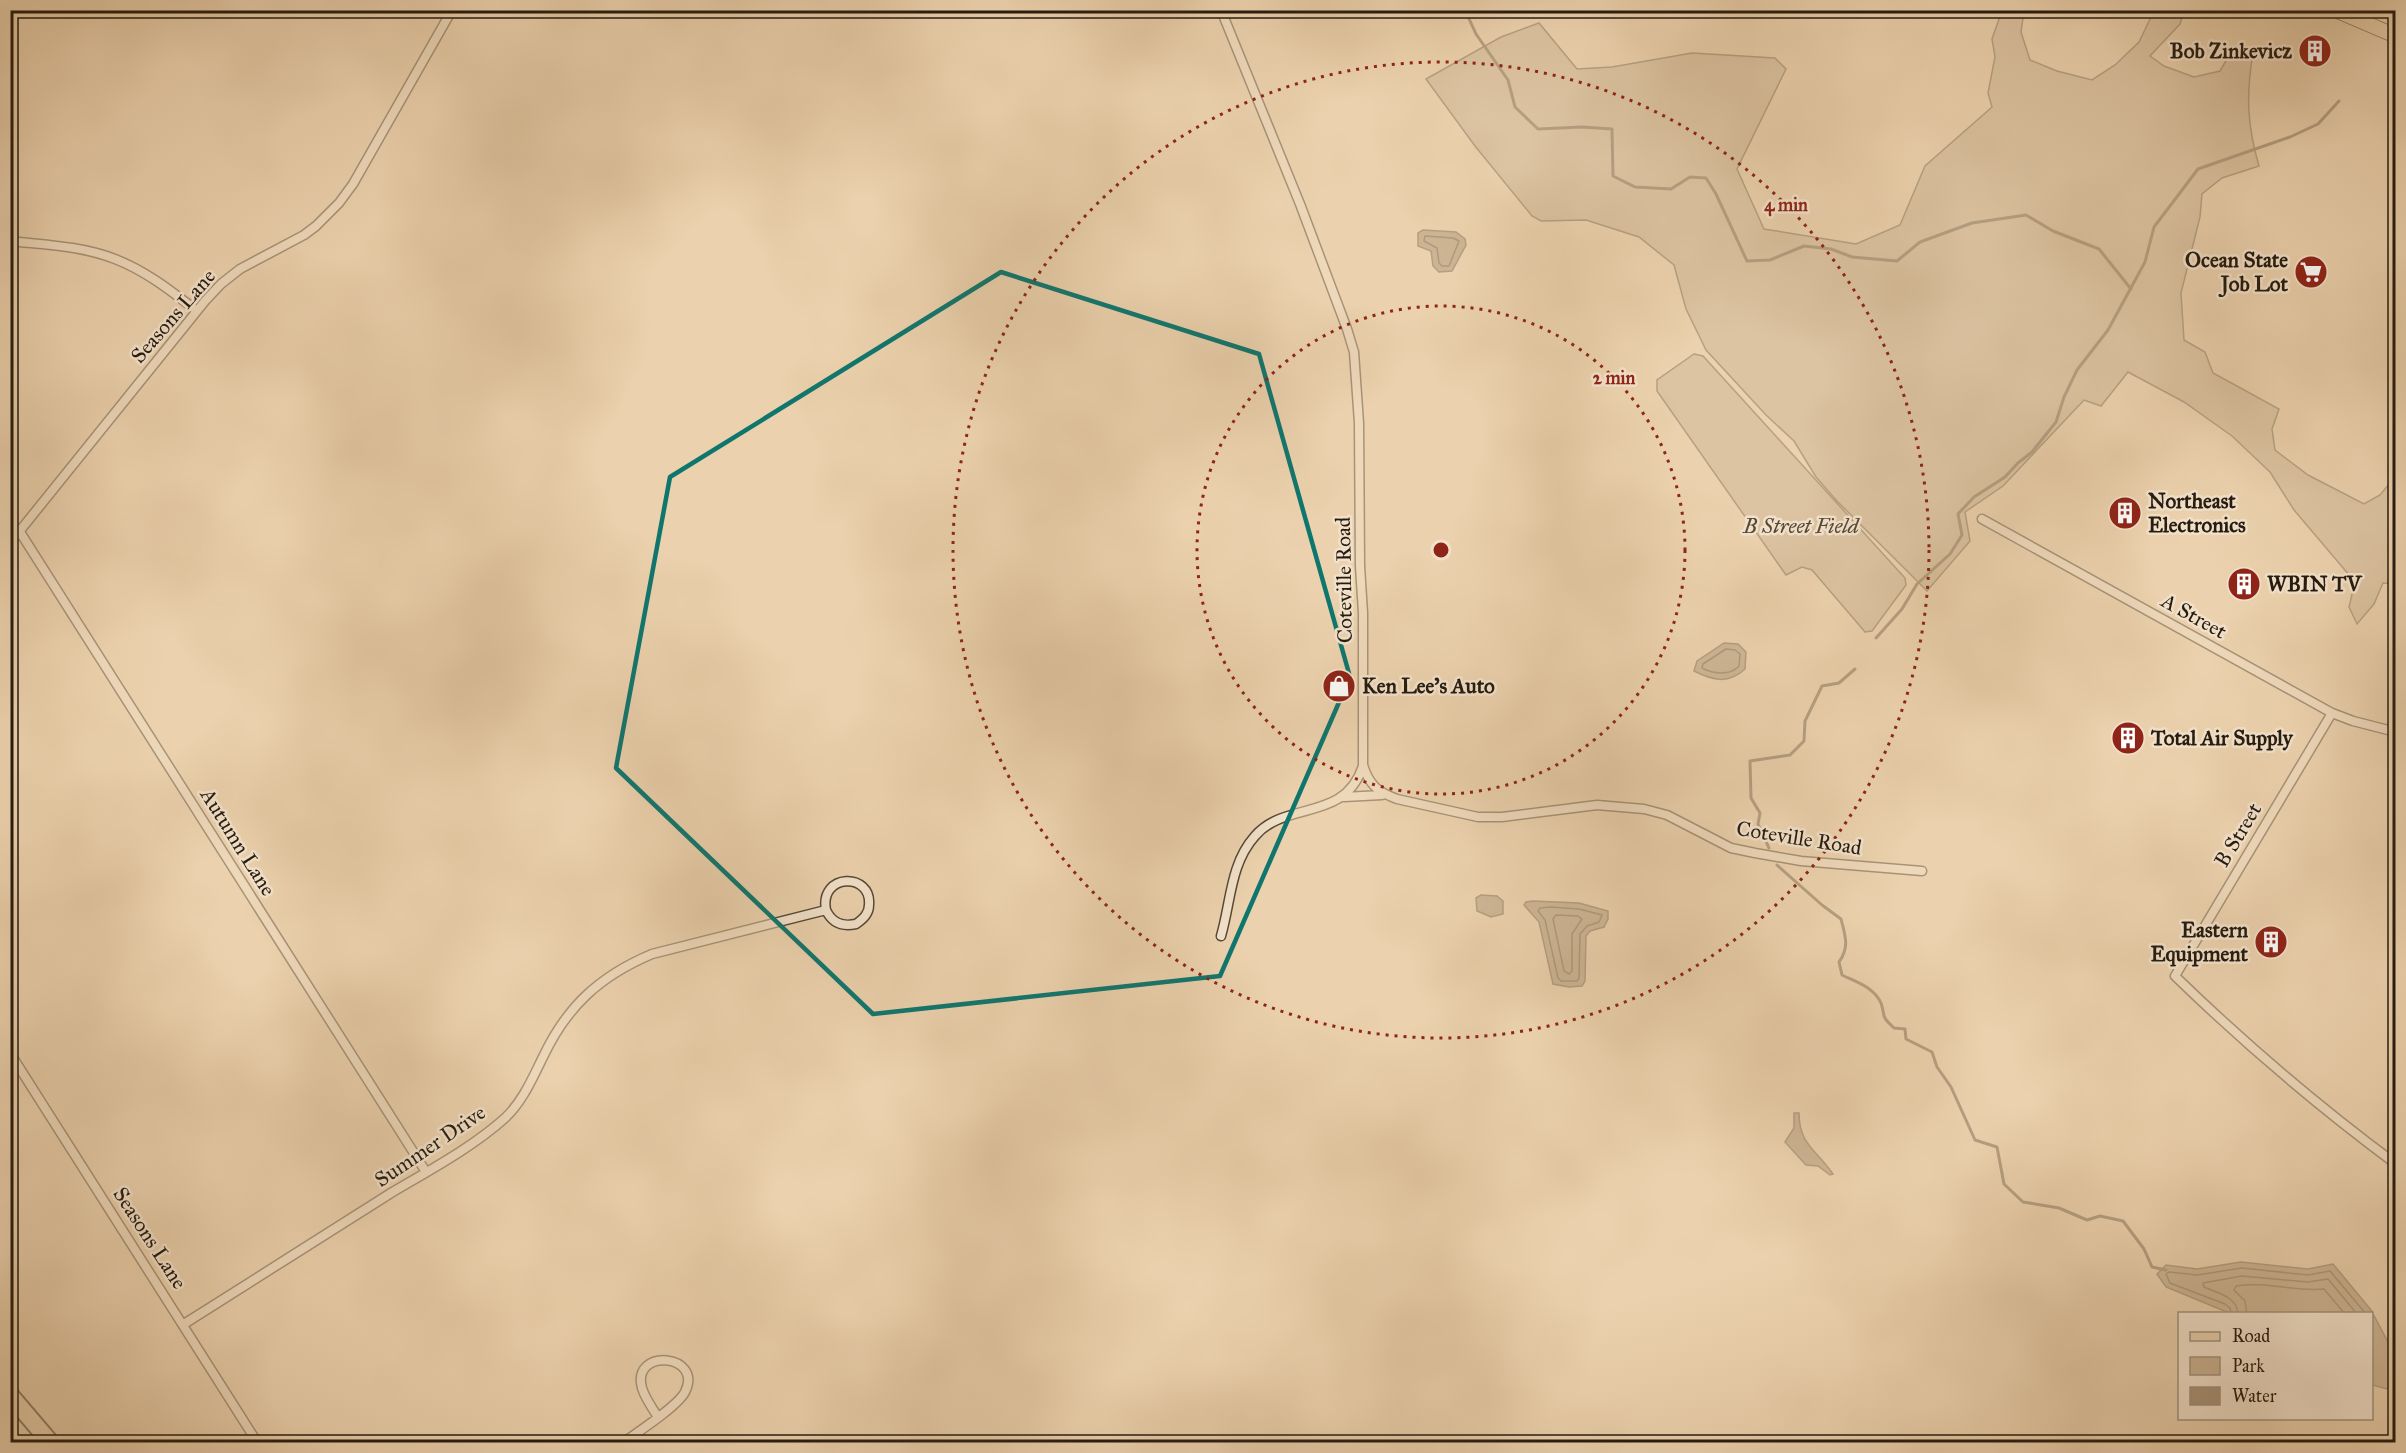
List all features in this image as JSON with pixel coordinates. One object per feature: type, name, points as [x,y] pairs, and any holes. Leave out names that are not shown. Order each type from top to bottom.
[{"type":"highway","points":[[10,1395],[50,1443]]},
{"type":"main road","points":[[2335,10],[2396,36]]},
{"type":"main road","points":[[2386,10],[2396,14]]},
{"type":"street","name":"Seasons Lane","points":[[10,543],[221,284],[240,269],[303,235],[339,204],[354,184],[452,10]]},
{"type":"street","name":"Coteville Road","points":[[1221,10],[1303,213],[1354,352],[1360,435],[1360,566],[1364,613],[1363,765]]},
{"type":"street","points":[[10,241],[70,247],[117,259],[149,276],[197,311]]},
{"type":"street","name":"A Street","points":[[1982,519],[2332,713],[2396,732]]},
{"type":"street","name":"Autumn Lane","points":[[20,532],[426,1172]]},
{"type":"street","name":"B Street","points":[[2332,713],[2175,976],[2254,1050],[2396,1164]]},
{"type":"street","points":[[1363,765],[1374,787],[1385,795]]},
{"type":"street","points":[[1344,796],[1358,778],[1363,765]]},
{"type":"street","name":"Coteville Road","points":[[1221,936],[1238,862],[1254,837],[1273,822],[1344,796],[1385,795],[1478,817],[1502,817],[1597,805],[1644,809],[1667,815],[1731,848],[1802,861],[1922,871]]},
{"type":"street","points":[[850,881],[859,884],[869,898],[866,916],[852,925],[836,922],[829,917],[826,910],[825,901],[828,892],[834,885],[842,882],[850,881]]},
{"type":"street","name":"Summer Drive","points":[[184,1324],[487,1132],[521,1099],[553,1036],[566,1016],[599,982],[630,963],[663,950],[826,910]]},
{"type":"street","name":"Seasons Lane","points":[[10,1053],[184,1324],[257,1443]]},
{"type":"street","points":[[624,1443],[681,1398],[687,1384],[684,1370],[677,1363],[669,1360],[654,1361],[646,1368],[642,1376],[643,1390],[658,1416]]},
{"type":"highlighted area","points":[[1001,272],[1259,354],[1350,677],[1220,976],[873,1014],[616,768],[670,477]]},
{"type":"green space","points":[[2005,11],[2024,11],[2021,32],[2030,60],[2057,71],[2092,80],[2115,65],[2139,42],[2154,11],[2184,11],[2180,24],[2150,56],[2164,66],[2194,77],[2220,71],[2234,47],[2253,53],[2249,83],[2249,110],[2259,166],[2222,178],[2202,194],[2200,217],[2181,293],[2184,340],[2205,352],[2213,373],[2279,409],[2272,429],[2275,450],[2308,475],[2364,504],[2380,495],[2395,477],[2395,584],[2383,583],[2374,604],[2357,624],[2349,607],[2355,582],[2294,510],[2270,472],[2232,436],[2184,402],[2128,372],[2101,406],[2084,400],[2003,486],[1965,512],[1970,541],[1927,591],[1837,501],[1816,477],[1794,441],[1766,415],[1706,350],[1686,309],[1674,265],[1639,237],[1586,220],[1541,221],[1532,216],[1475,146],[1426,79],[1501,37],[1539,23],[1577,69],[1612,67],[1692,53],[1775,58],[1786,69],[1737,169],[1764,229],[1856,244],[1900,225],[1925,166],[1992,107],[1988,93],[1995,57],[1992,39],[1999,19]]},
{"type":"green space","name":"B Street Field","points":[[1694,354],[1703,356],[1905,578],[1906,585],[1872,631],[1865,632],[1812,570],[1802,567],[1786,575],[1657,391],[1657,380]]},
{"type":"water","points":[[1423,230],[1456,232],[1465,239],[1466,245],[1452,271],[1439,272],[1433,266],[1431,251],[1418,246],[1418,233]]},
{"type":"water","points":[[1724,643],[1738,644],[1746,652],[1745,669],[1726,679],[1714,679],[1694,671],[1697,661]]},
{"type":"water","points":[[1481,895],[1497,896],[1503,901],[1503,914],[1491,917],[1477,911],[1476,898]]},
{"type":"water","points":[[1526,902],[1579,903],[1608,911],[1608,919],[1604,927],[1590,931],[1586,936],[1585,981],[1582,986],[1569,987],[1553,984],[1539,922],[1524,905]]},
{"type":"water","points":[[1794,1113],[1799,1113],[1802,1133],[1806,1140],[1833,1174],[1830,1175],[1818,1166],[1806,1165],[1785,1142],[1794,1128]]},
{"type":"water","points":[[2241,1262],[2308,1269],[2333,1264],[2372,1312],[2227,1312],[2166,1287],[2157,1274],[2166,1265],[2197,1269]]},
{"type":"water","points":[[2373,1314],[2388,1342],[2395,1349],[2395,1391],[2373,1385]]},
{"type":"waterway","points":[[1465,10],[1476,34],[1508,80],[1515,107],[1538,129],[1582,127],[1612,129],[1613,176],[1635,187],[1671,189],[1690,177],[1706,178],[1716,194],[1747,261],[1770,260],[1804,246],[1831,249],[1852,257],[1897,261],[1920,242],[1972,223],[2026,215],[2053,231],[2099,249],[2131,289]]},
{"type":"waterway","points":[[1876,638],[1902,609],[1917,584],[1950,554],[1962,535],[1958,514],[1974,497],[2005,477],[2032,452],[2056,422],[2064,397],[2077,370],[2108,330],[2145,262],[2154,227],[2198,169],[2290,137],[2318,124],[2339,101]]},
{"type":"waterway","points":[[1769,848],[1758,824],[1760,813],[1751,798],[1750,761],[1790,755],[1804,741],[1805,721],[1822,686],[1839,683],[1855,669]]},
{"type":"waterway","points":[[1777,865],[1841,919],[1846,941],[1845,951],[1839,962],[1842,975],[1874,993],[1881,1003],[1887,1021],[1894,1028],[1905,1029],[1906,1039],[1932,1052],[1937,1067],[1951,1087],[1975,1140],[1997,1147],[2004,1184],[2023,1202],[2059,1208],[2087,1220],[2100,1216],[2123,1221],[2144,1249],[2152,1267],[2166,1270]]},
{"type":"place","name":"Bob Zinkevicz","points":[[2315,51]]},
{"type":"place","name":"Ocean State Job Lot","points":[[2311,272]]},
{"type":"place","name":"Northeast Electronics","points":[[2125,513]]},
{"type":"place","name":"WBIN TV","points":[[2244,584]]},
{"type":"place","name":"Ken Lee's Auto","points":[[1339,686]]},
{"type":"place","name":"Total Air Supply","points":[[2128,738]]},
{"type":"place","name":"Eastern Equipment","points":[[2271,942]]}]
